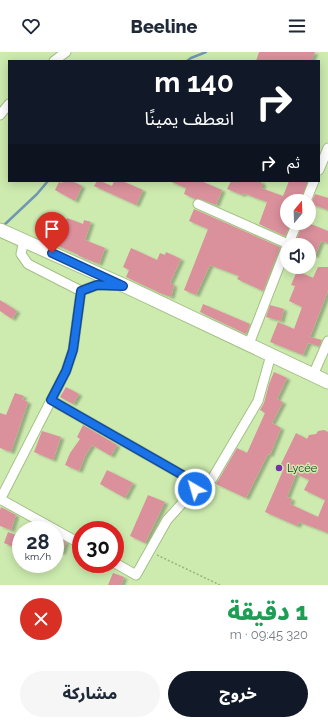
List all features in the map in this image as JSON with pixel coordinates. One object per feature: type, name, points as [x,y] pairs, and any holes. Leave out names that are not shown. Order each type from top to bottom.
[{"type":"street","points":[[55,60],[66,52]]},
{"type":"street","points":[[0,115],[8,105]]},
{"type":"street","points":[[320,168],[328,148]]},
{"type":"street","points":[[309,194],[314,182]]},
{"type":"street","points":[[198,204],[280,242]]},
{"type":"street","points":[[2,231],[249,344],[328,382]]},
{"type":"street","points":[[24,240],[21,254],[28,264],[81,291],[97,285],[123,286]]},
{"type":"street","points":[[249,344],[280,263]]},
{"type":"street","points":[[72,539],[0,499],[66,371],[73,350],[81,291]]},
{"type":"street","points":[[313,375],[328,341]]},
{"type":"street","points":[[201,485],[212,479],[258,401],[271,355]]},
{"type":"street","points":[[51,400],[193,481],[195,485],[195,489],[167,520],[136,575],[124,568]]},
{"type":"path","points":[[150,552],[220,585]]},
{"type":"building","points":[[259,52],[315,52],[311,60],[256,60]]},
{"type":"building","points":[[59,182],[74,182],[82,186],[75,201],[55,190]]},
{"type":"building","points":[[96,182],[102,182],[112,186],[114,182],[124,182],[143,190],[136,205],[94,186]]},
{"type":"building","points":[[171,182],[203,182],[222,190],[216,205],[184,194],[186,188]]},
{"type":"building","points":[[230,182],[261,182],[263,184],[261,188],[280,195],[280,230],[288,230],[285,236],[259,224],[267,202],[243,193],[242,195],[227,189]]},
{"type":"building","points":[[289,182],[308,182],[303,194],[284,194]]},
{"type":"building","points":[[316,194],[328,198],[328,210],[316,206]]},
{"type":"building","points":[[194,209],[280,247],[263,291],[237,279],[239,276],[210,265],[196,295],[184,290],[208,229],[189,221]]},
{"type":"building","points":[[67,218],[83,224],[84,220],[91,222],[85,240],[105,248],[99,264],[54,244]]},
{"type":"building","points":[[316,226],[328,231],[328,243],[321,241],[316,254],[316,238],[297,238],[300,230],[316,230]]},
{"type":"building","points":[[131,248],[157,260],[160,253],[165,255],[166,252],[181,259],[170,283],[174,285],[171,297],[126,277],[129,270],[123,267]]},
{"type":"building","points":[[318,267],[328,267],[328,291],[310,337],[322,340],[319,346],[308,343],[303,355],[270,342],[278,322],[294,329],[302,307],[289,301],[295,286],[291,285],[296,274],[304,274],[313,278]]},
{"type":"building","points":[[0,300],[17,311],[12,319],[0,311]]},
{"type":"building","points":[[203,304],[250,324],[246,334],[200,312]]},
{"type":"building","points":[[270,305],[284,309],[281,321],[266,317]]},
{"type":"building","points":[[274,372],[287,378],[277,399],[283,402],[272,423],[281,428],[270,455],[268,454],[246,498],[216,484],[237,448],[247,453],[265,413],[260,410],[264,403]]},
{"type":"building","points":[[66,387],[79,394],[73,404],[60,397]]},
{"type":"building","points":[[15,393],[24,396],[22,399],[28,402],[11,452],[0,448],[0,413],[6,415]]},
{"type":"building","points":[[83,425],[117,445],[111,456],[92,445],[85,456],[79,471],[65,465],[70,453],[80,439],[77,437]]},
{"type":"building","points":[[324,430],[328,432],[328,533],[299,522],[297,526],[265,512],[284,468],[280,466],[296,433],[307,439],[309,435],[316,434],[318,431]],"holes":[[[296,474],[309,480],[304,490],[325,500],[318,517],[290,504],[292,499],[287,497]]]},
{"type":"building","points":[[42,431],[61,437],[53,460],[34,452]]},
{"type":"building","points":[[107,470],[133,483],[125,498],[100,484]]},
{"type":"building","points":[[148,495],[165,502],[145,543],[130,536]]},
{"type":"building","points":[[1,507],[16,515],[14,521],[12,521],[11,530],[0,526]]},
{"type":"building","points":[[8,532],[12,534],[12,546],[4,543]]},
{"type":"building","points":[[113,573],[124,577],[121,585],[108,585]]},
{"type":"waterway","points":[[188,60],[206,52]]},
{"type":"waterway","points":[[2,227],[37,194],[47,182]]},
{"type":"place","name":"Lycée","points":[[279,468]]},
{"type":"route","points":[[52,253],[123,286],[97,285],[81,291],[73,350],[66,371],[51,400],[193,481],[195,489]]}]
